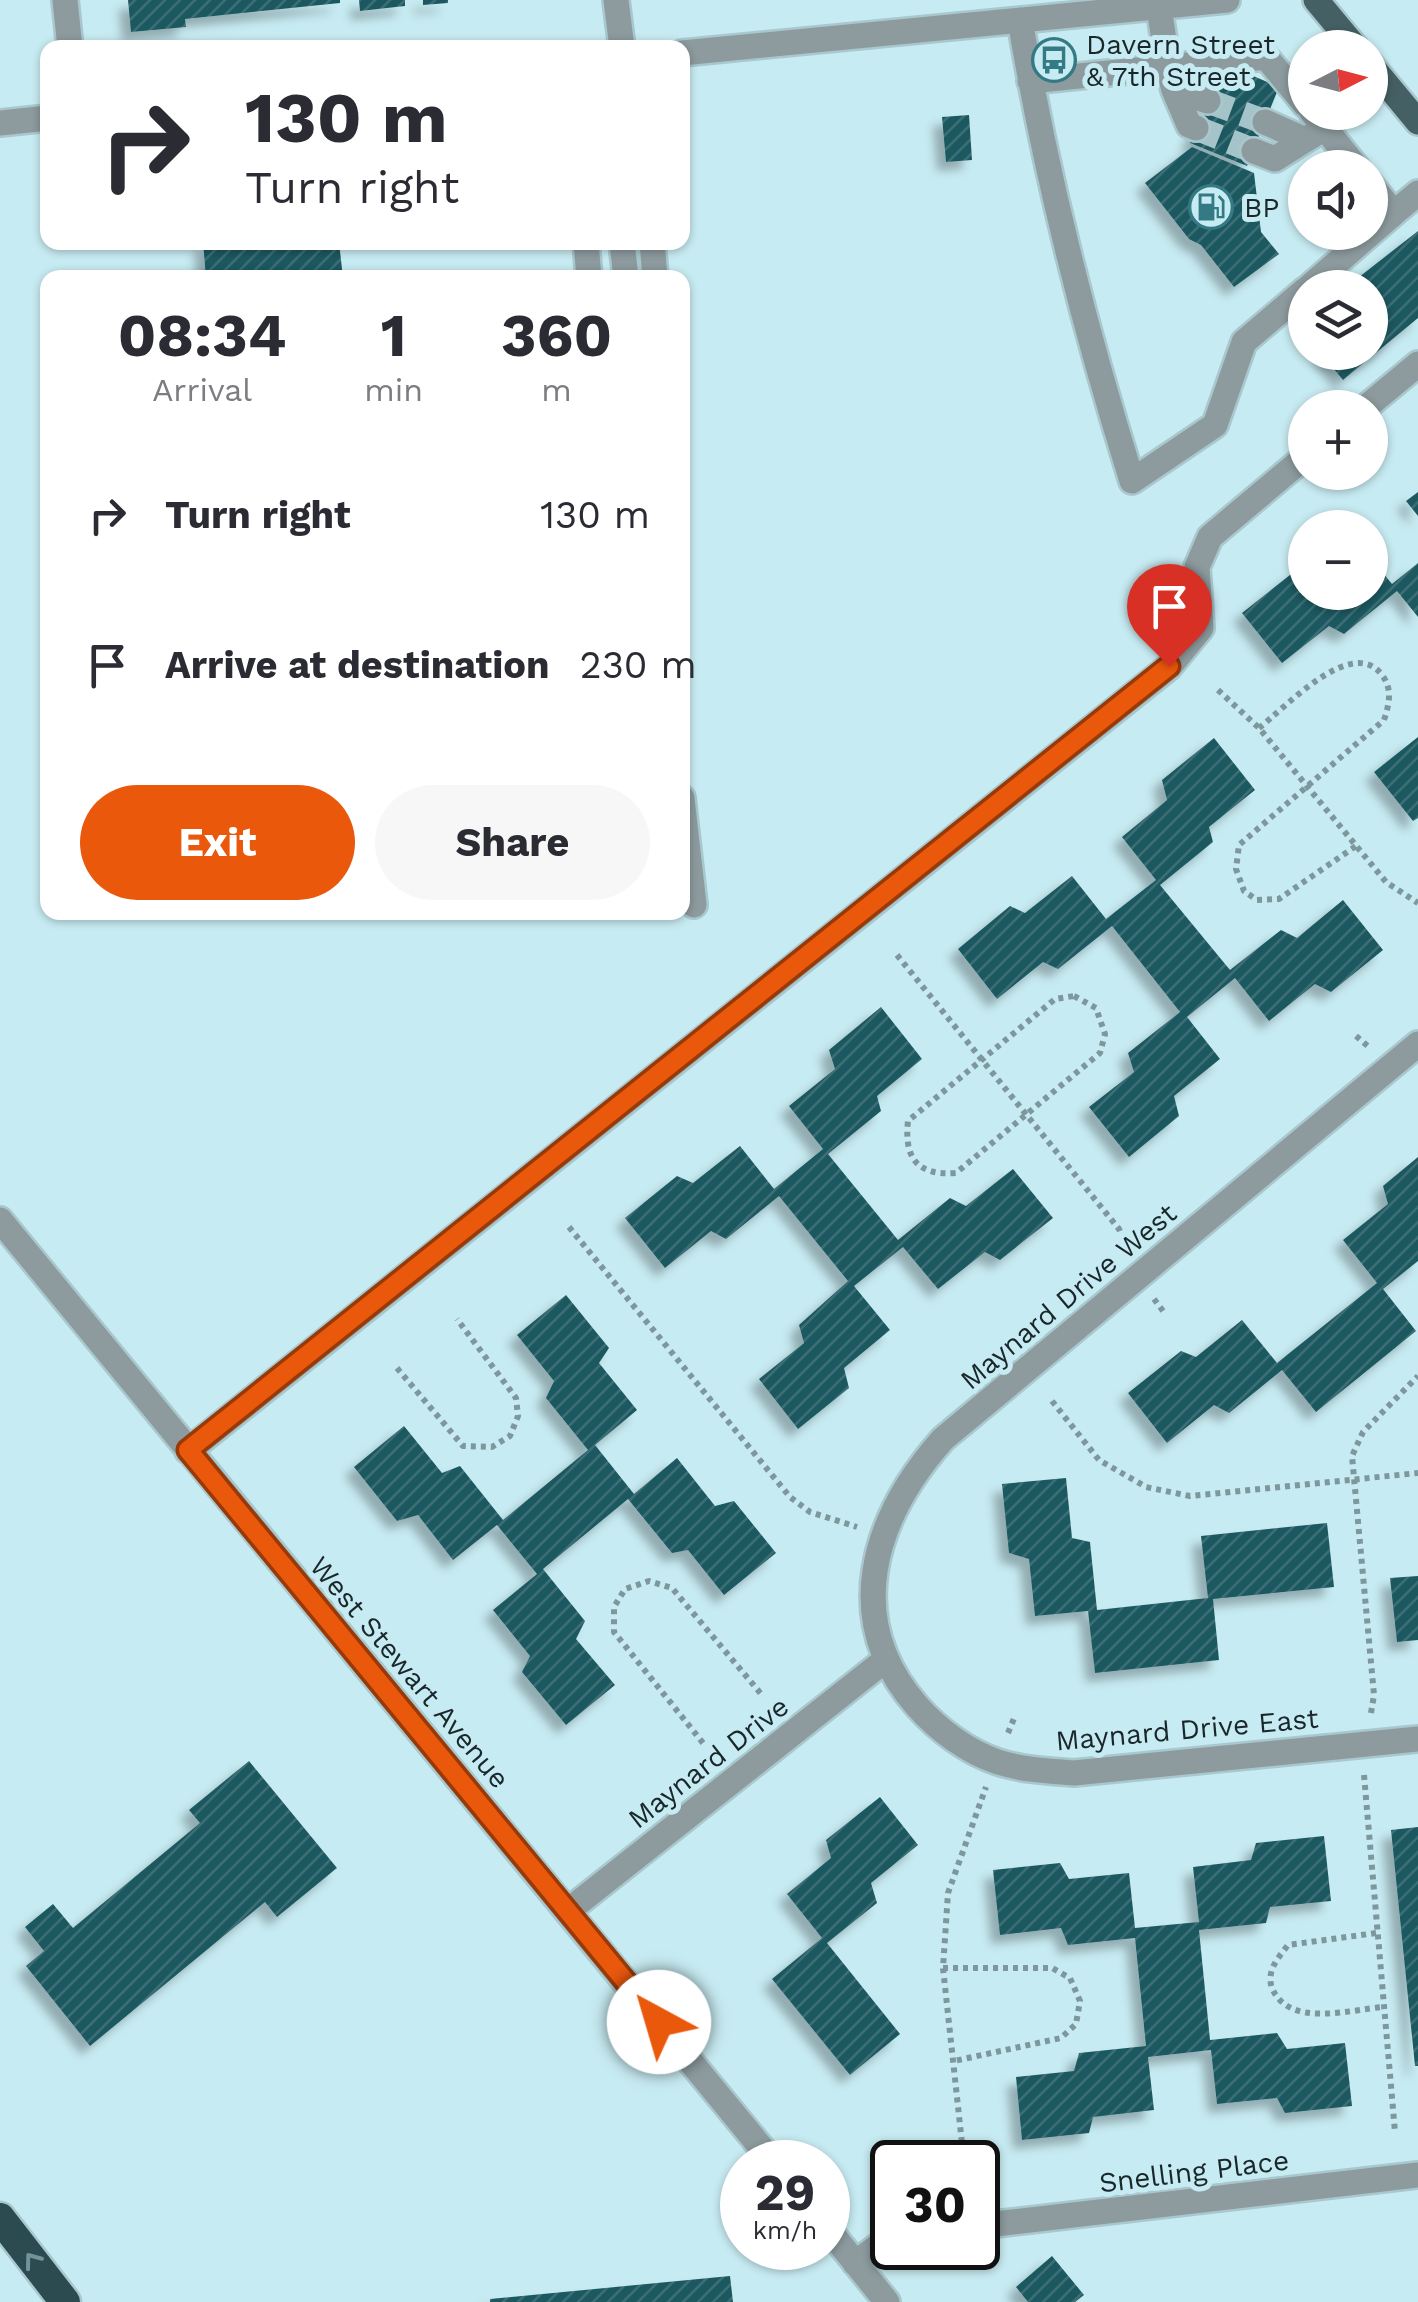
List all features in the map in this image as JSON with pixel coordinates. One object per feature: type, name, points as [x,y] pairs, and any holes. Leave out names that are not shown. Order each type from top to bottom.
[{"type":"highway","points":[[0,2218],[65,2302]]},
{"type":"main road","points":[[1316,0],[1341,30]]},
{"type":"main road","points":[[1388,86],[1418,122]]},
{"type":"street","points":[[65,0],[69,40]]},
{"type":"street","points":[[616,0],[621,40]]},
{"type":"street","points":[[690,52],[1227,0]]},
{"type":"street","points":[[1160,7],[1171,78],[1188,124],[1196,128]]},
{"type":"street","points":[[1020,20],[1030,81],[1092,353],[1132,481],[1214,425],[1244,342],[1288,304]]},
{"type":"street","points":[[1030,81],[1171,78],[1266,57],[1288,84]]},
{"type":"street","points":[[1171,78],[1208,101]]},
{"type":"street","points":[[0,123],[40,119]]},
{"type":"street","points":[[1265,122],[1288,124]]},
{"type":"street","points":[[1254,151],[1275,159],[1310,130]]},
{"type":"street","points":[[1317,130],[1338,150]]},
{"type":"street","points":[[1328,270],[1418,193]]},
{"type":"street","points":[[1388,206],[1394,213]]},
{"type":"street","points":[[1387,390],[1418,364]]},
{"type":"street","points":[[188,1450],[1169,666],[1201,628],[1198,567],[1210,538],[1288,471]]},
{"type":"street","points":[[690,869],[694,905]]},
{"type":"street","name":"Maynard Drive West","points":[[884,1660],[874,1616],[872,1581],[883,1533],[916,1469],[942,1439],[1418,1044]]},
{"type":"street","name":"West Stewart Avenue","points":[[0,1220],[756,2140]]},
{"type":"street","name":"Maynard Drive","points":[[568,1911],[884,1660]]},
{"type":"street","name":"Maynard Drive East","points":[[884,1660],[930,1722],[996,1762],[1032,1770],[1074,1772],[1418,1739]]},
{"type":"street","name":"Snelling Place","points":[[1000,2223],[1418,2174]]},
{"type":"street","points":[[855,2263],[870,2252]]},
{"type":"street","points":[[850,2257],[887,2302]]},
{"type":"path","points":[[1259,728],[1338,665],[1372,664],[1386,678],[1390,702],[1384,720],[1239,845],[1236,868],[1244,891],[1257,900],[1279,900],[1356,846]]},
{"type":"path","points":[[1218,690],[1259,728],[1386,882],[1418,903]]},
{"type":"path","points":[[897,956],[1119,1229]]},
{"type":"path","points":[[1074,996],[1096,1008],[1105,1034],[1100,1053],[956,1173],[938,1174],[918,1166],[906,1146],[908,1121],[980,1058],[1055,999],[1074,996]]},
{"type":"path","points":[[569,1226],[790,1497],[810,1512],[834,1522],[883,1533]]},
{"type":"path","points":[[398,1368],[463,1446],[492,1447],[510,1436],[518,1416],[516,1398],[457,1319]]},
{"type":"path","points":[[1374,1695],[1352,1456],[1363,1432],[1418,1376]]},
{"type":"path","points":[[1052,1401],[1099,1460],[1146,1487],[1190,1496],[1418,1473]]},
{"type":"path","points":[[703,1743],[614,1632],[614,1607],[625,1589],[649,1582],[672,1588],[762,1695]]},
{"type":"path","points":[[1363,1789],[1394,2132]]},
{"type":"path","points":[[962,2140],[943,1968],[948,1893],[981,1802]]},
{"type":"path","points":[[1376,1933],[1288,1945],[1273,1963],[1270,1982],[1281,2004],[1298,2013],[1383,2007]]},
{"type":"path","points":[[943,1968],[1052,1968],[1070,1978],[1080,2001],[1076,2024],[1061,2038],[954,2061]]},
{"type":"building","points":[[128,0],[340,3],[185,19],[186,27],[131,32]]},
{"type":"building","points":[[359,0],[405,0],[405,6],[360,11]]},
{"type":"building","points":[[423,0],[448,0],[448,3],[423,5]]},
{"type":"building","points":[[1223,63],[1279,87],[1247,166],[1190,143]]},
{"type":"building","points":[[969,115],[972,160],[946,162],[942,117]]},
{"type":"building","name":"BP","points":[[1192,147],[1254,173],[1261,232],[1279,254],[1234,287],[1145,183]]},
{"type":"building","points":[[1418,231],[1418,318],[1388,343],[1388,270],[1368,270]]},
{"type":"building","points":[[204,250],[340,250],[342,270],[205,270]]},
{"type":"building","points":[[1335,370],[1355,370],[1343,380]]},
{"type":"building","points":[[1418,492],[1418,516],[1406,501]]},
{"type":"building","points":[[1418,563],[1418,617],[1397,591],[1388,598],[1388,579],[1392,584]]},
{"type":"building","points":[[1288,577],[1288,610],[1374,610],[1344,634],[1329,626],[1282,663],[1242,613]]},
{"type":"building","points":[[1418,737],[1418,818],[1413,821],[1374,772]]},
{"type":"building","points":[[1214,738],[1255,790],[1209,827],[1213,842],[1160,885],[1230,970],[1281,930],[1297,938],[1343,900],[1383,950],[1331,992],[1315,984],[1269,1021],[1235,978],[1187,1017],[1220,1059],[1174,1096],[1179,1116],[1129,1157],[1089,1107],[1134,1072],[1128,1053],[1180,1012],[1112,926],[1058,969],[1043,962],[997,999],[958,949],[1010,906],[1025,913],[1072,876],[1106,919],[1156,880],[1122,837],[1167,800],[1162,780]]},
{"type":"building","points":[[881,1007],[922,1059],[877,1096],[881,1111],[828,1154],[898,1240],[950,1198],[966,1206],[1013,1169],[1053,1218],[1000,1260],[985,1252],[938,1289],[903,1247],[854,1286],[890,1330],[844,1368],[849,1388],[798,1429],[759,1379],[804,1343],[799,1325],[848,1281],[779,1196],[726,1239],[711,1231],[665,1268],[625,1218],[677,1176],[693,1183],[740,1146],[774,1189],[823,1149],[789,1106],[835,1069],[829,1050]]},
{"type":"building","points":[[1418,1157],[1418,1261],[1383,1289],[1416,1331],[1316,1412],[1282,1370],[1229,1413],[1214,1405],[1167,1443],[1128,1393],[1181,1351],[1196,1357],[1242,1320],[1277,1363],[1377,1283],[1343,1240],[1388,1204],[1383,1186]]},
{"type":"building","points":[[566,1295],[609,1348],[599,1363],[637,1410],[595,1445],[634,1494],[677,1458],[715,1506],[734,1501],[776,1553],[724,1595],[688,1550],[672,1553],[628,1499],[543,1569],[585,1621],[576,1639],[615,1685],[566,1725],[522,1672],[530,1656],[493,1610],[537,1574],[497,1525],[453,1560],[418,1515],[397,1521],[354,1467],[404,1426],[442,1473],[460,1466],[503,1520],[588,1450],[546,1398],[554,1381],[517,1335]]},
{"type":"building","points":[[1066,1478],[1072,1538],[1090,1542],[1097,1610],[1208,1598],[1201,1536],[1327,1523],[1334,1587],[1213,1599],[1219,1660],[1095,1673],[1088,1611],[1035,1616],[1029,1559],[1009,1553],[1002,1484]]},
{"type":"building","points":[[1418,1576],[1418,1640],[1397,1642],[1390,1578]]},
{"type":"building","points":[[249,1761],[337,1868],[277,1917],[265,1902],[90,2046],[26,1966],[44,1951],[25,1927],[53,1904],[73,1928],[200,1823],[189,1810]]},
{"type":"building","points":[[880,1797],[918,1845],[871,1883],[877,1903],[827,1943],[900,2034],[850,2075],[772,1979],[822,1938],[787,1894],[831,1858],[826,1840]]},
{"type":"building","points":[[1418,1827],[1418,2066],[1415,2066],[1391,1830]]},
{"type":"building","points":[[1324,1836],[1331,1901],[1270,1907],[1266,1923],[1199,1930],[1210,2040],[1277,2033],[1287,2049],[1345,2043],[1352,2106],[1285,2113],[1277,2098],[1217,2104],[1211,2050],[1148,2057],[1154,2110],[1093,2117],[1089,2133],[1022,2140],[1016,2077],[1074,2071],[1079,2053],[1146,2046],[1135,1938],[1068,1945],[1061,1928],[1000,1935],[993,1870],[1060,1863],[1069,1879],[1129,1873],[1135,1928],[1199,1922],[1193,1867],[1251,1860],[1256,1843]]},
{"type":"building","points":[[1052,2256],[1084,2295],[1075,2302],[1028,2302],[1016,2287]]},
{"type":"building","points":[[730,2276],[733,2302],[490,2302],[490,2299]]},
{"type":"tunnel","points":[[1208,101],[1265,122]]},
{"type":"tunnel","points":[[1196,128],[1254,151]]},
{"type":"place","name":"Davern Street & 7th Street","points":[[1054,60]]},
{"type":"place","name":"BP","points":[[1211,207]]},
{"type":"route","points":[[659,2022],[188,1450],[1169,666]]}]
